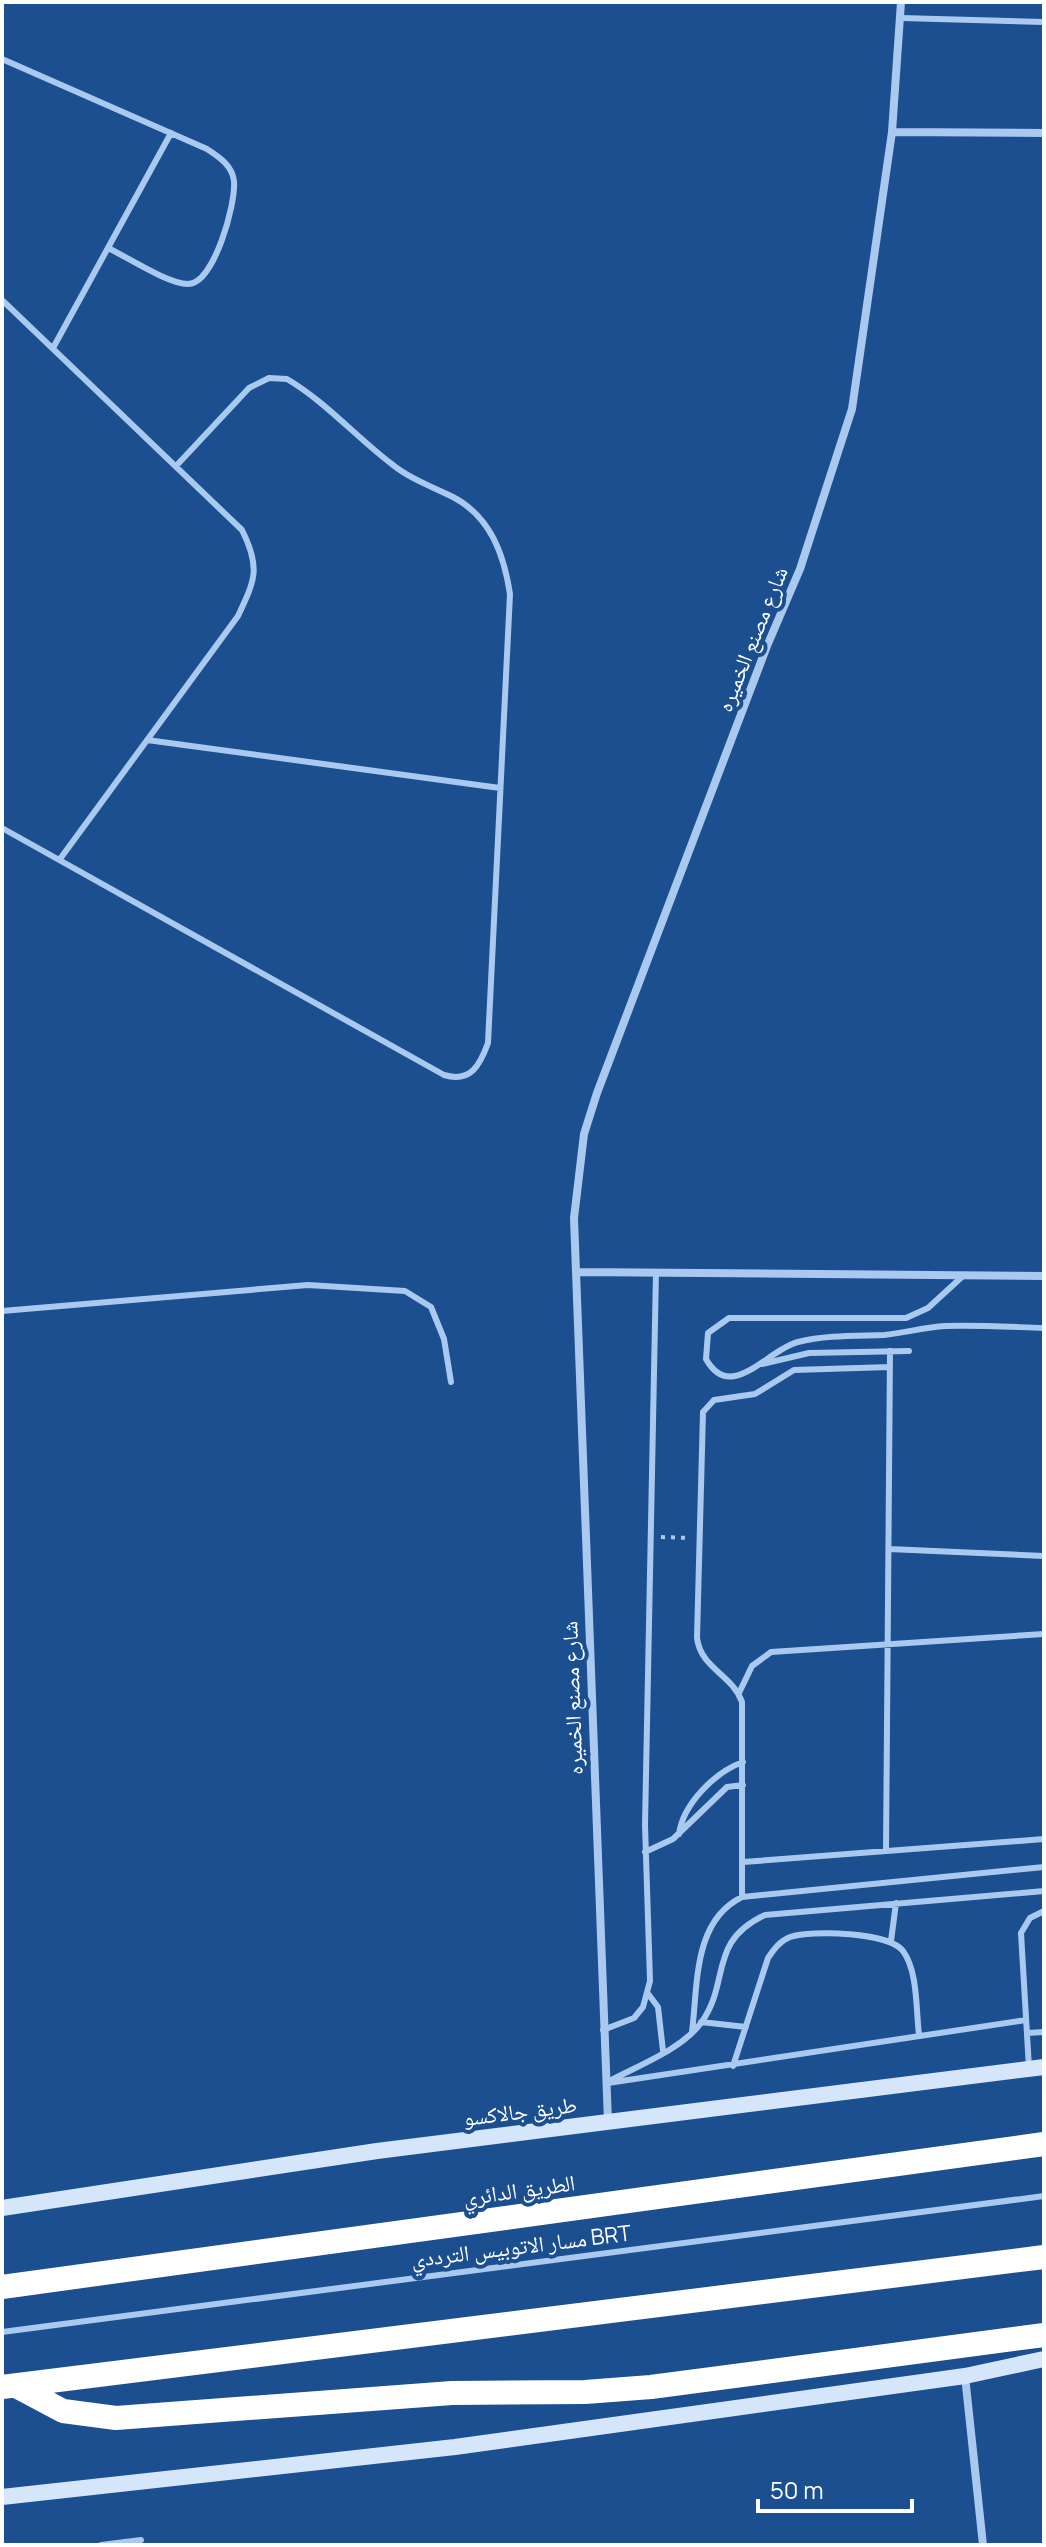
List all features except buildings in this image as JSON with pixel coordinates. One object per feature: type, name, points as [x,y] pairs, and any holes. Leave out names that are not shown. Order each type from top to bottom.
[{"type":"highway","name":"الطريق الدائري","points":[[2,2287],[1044,2144]]},
{"type":"highway","points":[[9,2386],[1044,2257]]},
{"type":"highway","points":[[9,2386],[63,2411],[116,2418],[452,2393],[585,2392],[651,2387],[1044,2335]]},
{"type":"street","name":"شارع مصنع الخميره","points":[[608,2122],[604,2084],[576,1272],[577,1176],[597,1093],[767,646],[800,569],[852,409],[892,132],[901,2]]},
{"type":"street","points":[[892,132],[1044,133]]},
{"type":"street","points":[[576,1272],[1044,1276]]},
{"type":"street","name":"طريق جالاكسو","points":[[2,2208],[377,2151],[1037,2068]]},
{"type":"street","points":[[2,2497],[455,2447],[965,2376],[1044,2359]]},
{"type":"street","points":[[965,2376],[983,2545]]},
{"type":"lane","points":[[901,18],[1044,22]]},
{"type":"lane","points":[[2,59],[207,149],[226,162],[234,180],[232,207],[211,267],[201,281],[187,284],[108,248]]},
{"type":"lane","points":[[53,348],[171,133]]},
{"type":"lane","points":[[2,300],[242,530],[255,556],[254,583],[238,616],[60,859]]},
{"type":"lane","points":[[2,828],[444,1075],[463,1078],[474,1071],[488,1043],[510,594],[505,563],[494,536],[457,499],[396,468],[287,379],[269,378],[249,388],[177,465]]},
{"type":"lane","points":[[147,740],[500,788]]},
{"type":"lane","points":[[602,2030],[634,2018],[649,1995],[645,1852],[656,1272]]},
{"type":"lane","points":[[964,1275],[928,1308],[906,1318],[729,1318],[708,1333],[706,1359],[717,1373],[742,1376],[795,1342],[943,1326],[1044,1328]]},
{"type":"lane","points":[[2,1311],[308,1285],[405,1291],[431,1307],[444,1339],[451,1382]]},
{"type":"lane","points":[[831,1352],[832,1338]]},
{"type":"lane","points":[[886,1851],[890,1351]]},
{"type":"lane","points":[[758,1365],[793,1356],[831,1352],[909,1351]]},
{"type":"lane","points":[[739,1693],[706,1663],[698,1647],[701,1417],[709,1402],[755,1394],[794,1370],[890,1367]]},
{"type":"lane","points":[[889,1549],[1044,1556]]},
{"type":"lane","points":[[742,1897],[743,1714],[739,1693],[752,1666],[771,1652],[1044,1634]]},
{"type":"lane","points":[[679,1834],[694,1801],[718,1776],[743,1762]]},
{"type":"lane","points":[[645,1852],[679,1834],[721,1792],[743,1785]]},
{"type":"lane","points":[[743,1862],[1044,1839]]},
{"type":"lane","points":[[692,2033],[706,1934],[718,1914],[742,1897],[1044,1867]]},
{"type":"lane","points":[[604,2084],[692,2033],[701,2022],[726,1948],[746,1925],[765,1915],[1044,1891]]},
{"type":"lane","points":[[891,1941],[896,1903]]},
{"type":"lane","points":[[1037,2068],[1027,2033],[1021,1933],[1030,1918],[1044,1911]]},
{"type":"lane","points":[[733,2066],[768,1958],[786,1939],[875,1936],[891,1941],[903,1951],[909,1964],[919,2035]]},
{"type":"lane","points":[[649,1995],[658,2007],[663,2051]]},
{"type":"lane","points":[[604,2084],[1026,2020]]},
{"type":"lane","points":[[701,2022],[746,2027]]},
{"type":"lane","points":[[1027,2033],[1044,2032]]},
{"type":"lane","name":"مسار الاتوبيس الترددي BRT","points":[[2,2332],[1044,2196]]},
{"type":"lane","points":[[101,2545],[141,2540]]},
{"type":"path","points":[[651,1536],[699,1539]]}]
